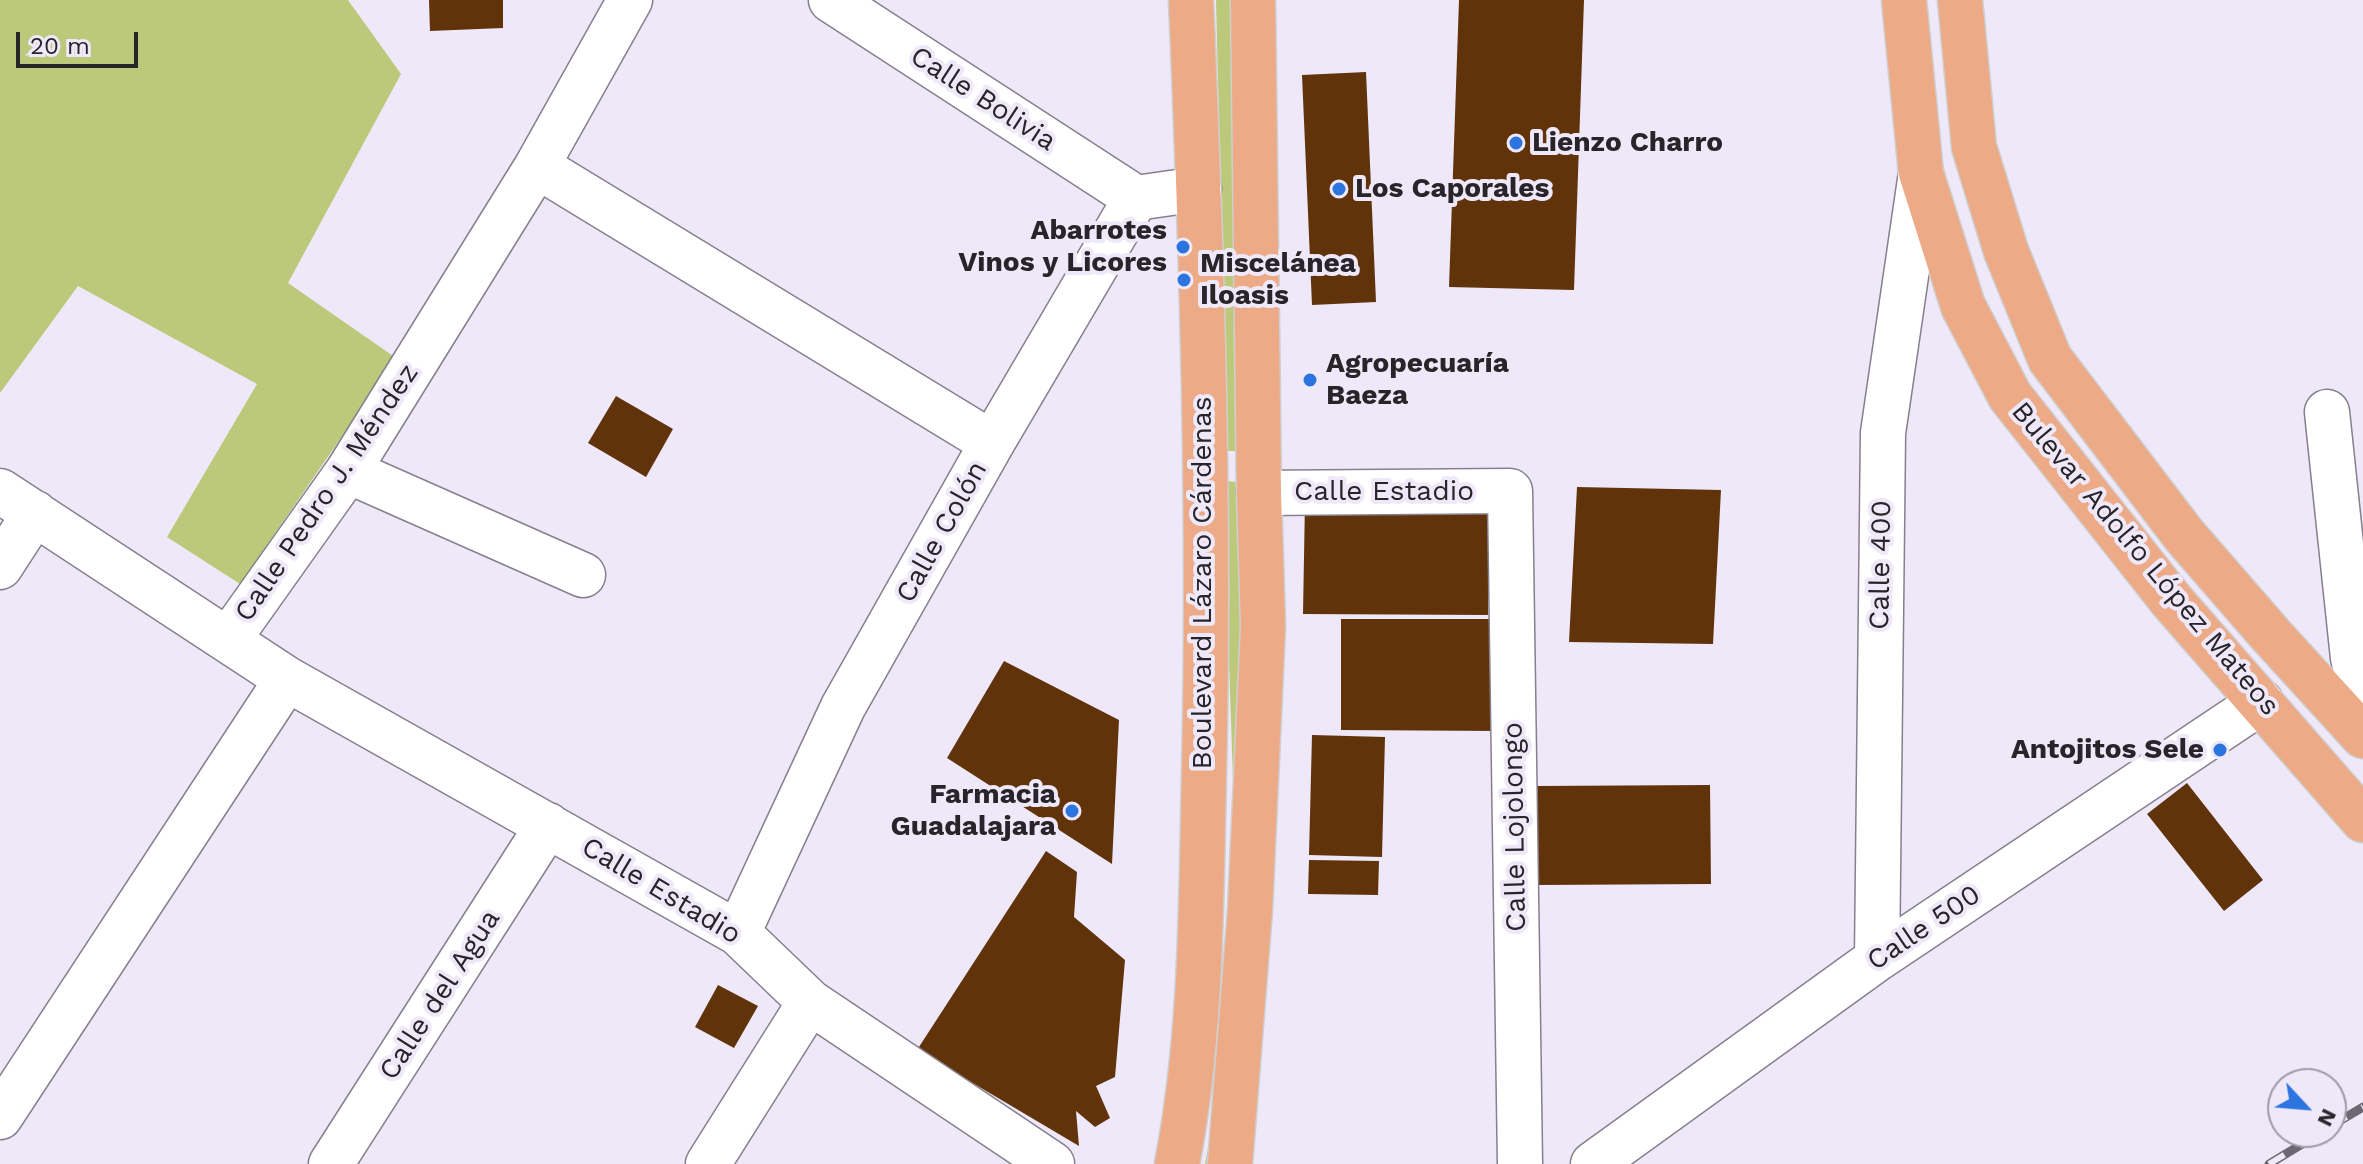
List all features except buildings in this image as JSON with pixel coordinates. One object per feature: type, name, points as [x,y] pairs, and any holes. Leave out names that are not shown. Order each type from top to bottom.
[{"type":"main road","name":"Boulevard Lázaro Cárdenas","points":[[1177,1164],[1198,1009],[1207,635],[1199,189],[1191,0]]},
{"type":"main road","name":"Boulevard Lázaro Cárdenas","points":[[1230,1164],[1250,910],[1263,627],[1253,0]]},
{"type":"main road","name":"Bulevar Adolfo López Mateos","points":[[1904,0],[1921,173],[1963,306],[2010,396],[2171,600],[2363,820]]},
{"type":"main road","name":"Bulevar Adolfo López Mateos","points":[[1960,0],[1974,147],[2006,251],[2050,359],[2184,535],[2270,634],[2361,719]]},
{"type":"street","name":"Calle Pedro J. Méndez","points":[[287,679],[228,640],[348,471],[537,166],[630,0]]},
{"type":"street","name":"Calle Bolivia","points":[[831,0],[1136,198]]},
{"type":"street","points":[[537,166],[992,443]]},
{"type":"street","name":"Calle 400","points":[[1877,959],[1883,433],[1921,173]]},
{"type":"street","points":[[1136,198],[1199,189]]},
{"type":"street","name":"Calle Colón","points":[[738,933],[843,707],[992,443],[1136,198]]},
{"type":"street","points":[[2327,412],[2361,719]]},
{"type":"street","points":[[348,471],[583,575]]},
{"type":"street","name":"Calle Estadio","points":[[1259,493],[1510,491]]},
{"type":"street","name":"Calle Lojolongo","points":[[1510,491],[1520,1164]]},
{"type":"street","points":[[0,567],[18,502],[228,640]]},
{"type":"street","points":[[0,1117],[287,679]]},
{"type":"street","name":"Calle Estadio","points":[[287,679],[738,933],[810,1002],[1052,1164]]},
{"type":"street","name":"Calle 500","points":[[1593,1164],[1877,959],[2261,702]]},
{"type":"street","name":"Calle del Agua","points":[[331,1164],[548,825]]},
{"type":"street","points":[[708,1164],[810,1002]]},
{"type":"green space","points":[[0,0],[348,0],[401,74],[288,283],[396,358],[240,584],[167,537],[257,384],[78,286],[0,393]]},
{"type":"green space","points":[[1216,0],[1231,0],[1243,451],[1227,451]]},
{"type":"green space","points":[[1223,481],[1239,482],[1245,761],[1211,1164],[1205,1164],[1211,1132],[1235,841]]},
{"type":"railway","points":[[2347,1116],[2363,1107]]},
{"type":"railway","points":[[2269,1164],[2296,1148]]},
{"type":"place","name":"Lienzo Charro","points":[[1516,143]]},
{"type":"place","name":"Los Caporales","points":[[1339,189]]},
{"type":"place","name":"Abarrotes Vinos y Licores","points":[[1183,247]]},
{"type":"place","name":"Miscelánea Iloasis","points":[[1184,280]]},
{"type":"place","name":"Agropecuaría Baeza","points":[[1310,380]]},
{"type":"place","name":"Antojitos Sele","points":[[2220,750]]},
{"type":"place","name":"Farmacia Guadalajara","points":[[1072,811]]}]
